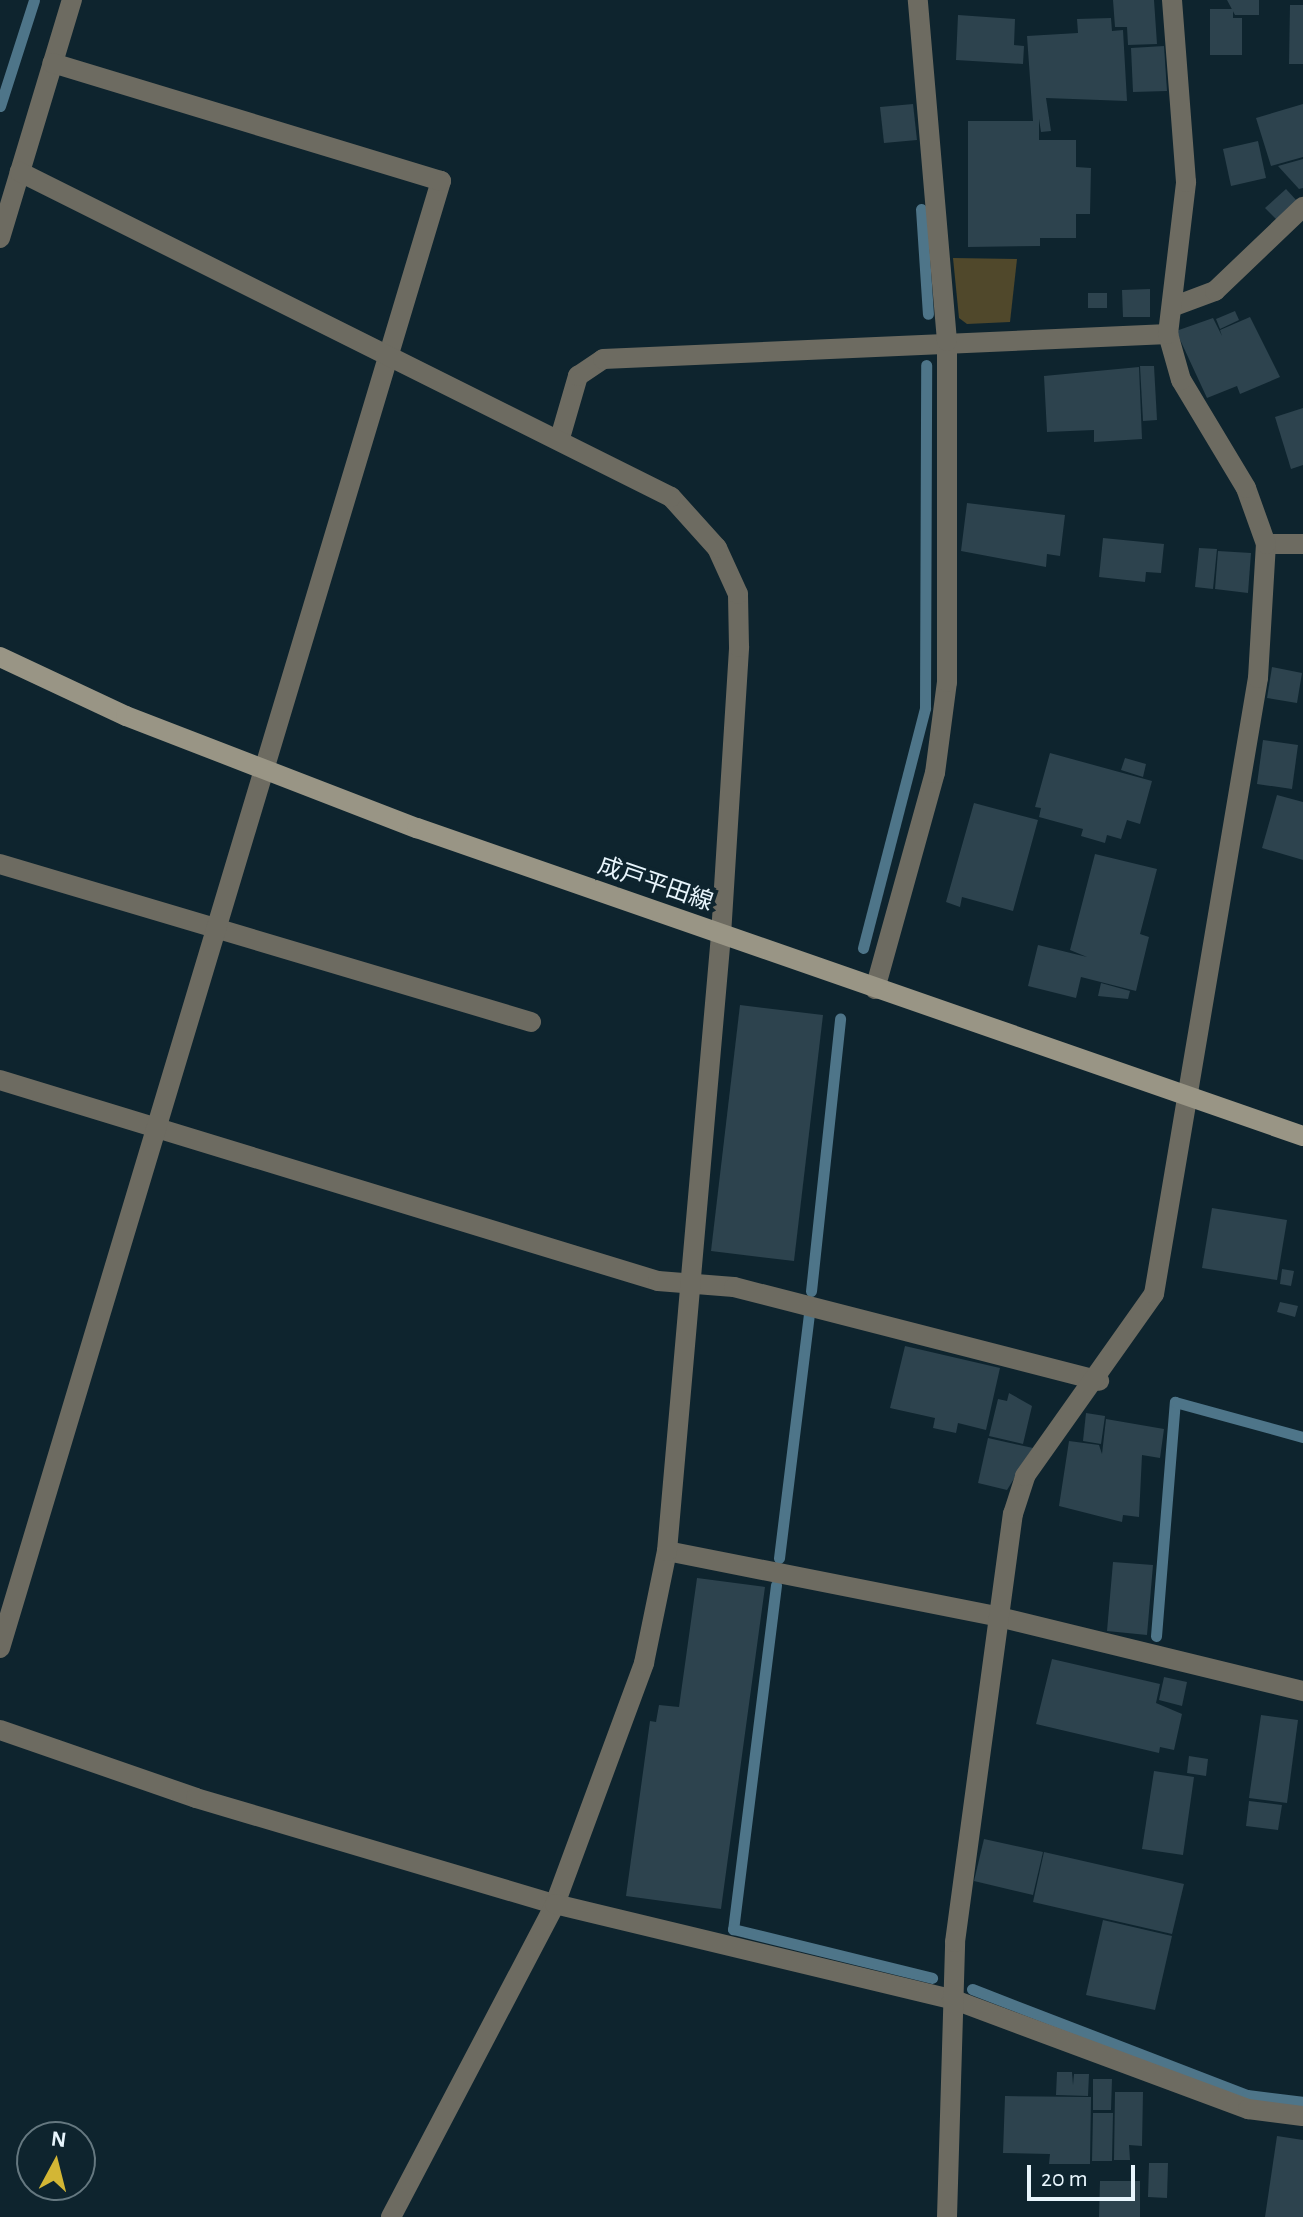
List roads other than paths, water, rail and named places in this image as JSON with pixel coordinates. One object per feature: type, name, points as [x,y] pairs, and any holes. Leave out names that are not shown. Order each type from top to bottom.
[{"type":"main road","name":"成戸平田線","points":[[0,657],[264,771],[721,935],[1303,1136]]},
{"type":"street","points":[[0,238],[72,0]]},
{"type":"street","points":[[875,989],[935,773],[947,682],[947,341],[918,0]]},
{"type":"street","points":[[947,2217],[952,1999],[1013,1514],[1025,1476],[1099,1381],[1154,1294],[1192,1098],[1258,678],[1266,544],[1246,488],[1181,380],[1168,334],[1186,182],[1172,0]]},
{"type":"street","points":[[0,1648],[155,1129],[219,929],[441,181],[53,63]]},
{"type":"street","points":[[20,172],[390,358],[560,438],[671,497],[717,548],[738,594],[721,935],[687,1283],[667,1551],[644,1663],[555,1904],[391,2217]]},
{"type":"street","points":[[1172,307],[1215,291],[1303,207]]},
{"type":"street","points":[[560,438],[578,376],[603,359],[947,341],[1168,334]]},
{"type":"street","points":[[1266,544],[1303,544]]},
{"type":"street","points":[[0,864],[531,1022]]},
{"type":"street","points":[[0,1080],[658,1281],[734,1287],[1099,1381]]},
{"type":"street","points":[[667,1551],[999,1617],[1303,1691]]},
{"type":"street","points":[[0,1730],[196,1798],[555,1904],[952,1999],[1248,2109],[1303,2116]]},
{"type":"waterway","points":[[0,106],[34,0]]},
{"type":"waterway","points":[[921,209],[928,314]]},
{"type":"waterway","points":[[863,948],[925,708],[926,365]]},
{"type":"waterway","points":[[811,1291],[840,1019]]},
{"type":"waterway","points":[[779,1558],[809,1314]]},
{"type":"waterway","points":[[1156,1636],[1175,1402],[1303,1437]]},
{"type":"waterway","points":[[776,1585],[733,1929],[932,1978]]},
{"type":"waterway","points":[[972,1989],[1247,2095],[1303,2102]]}]
